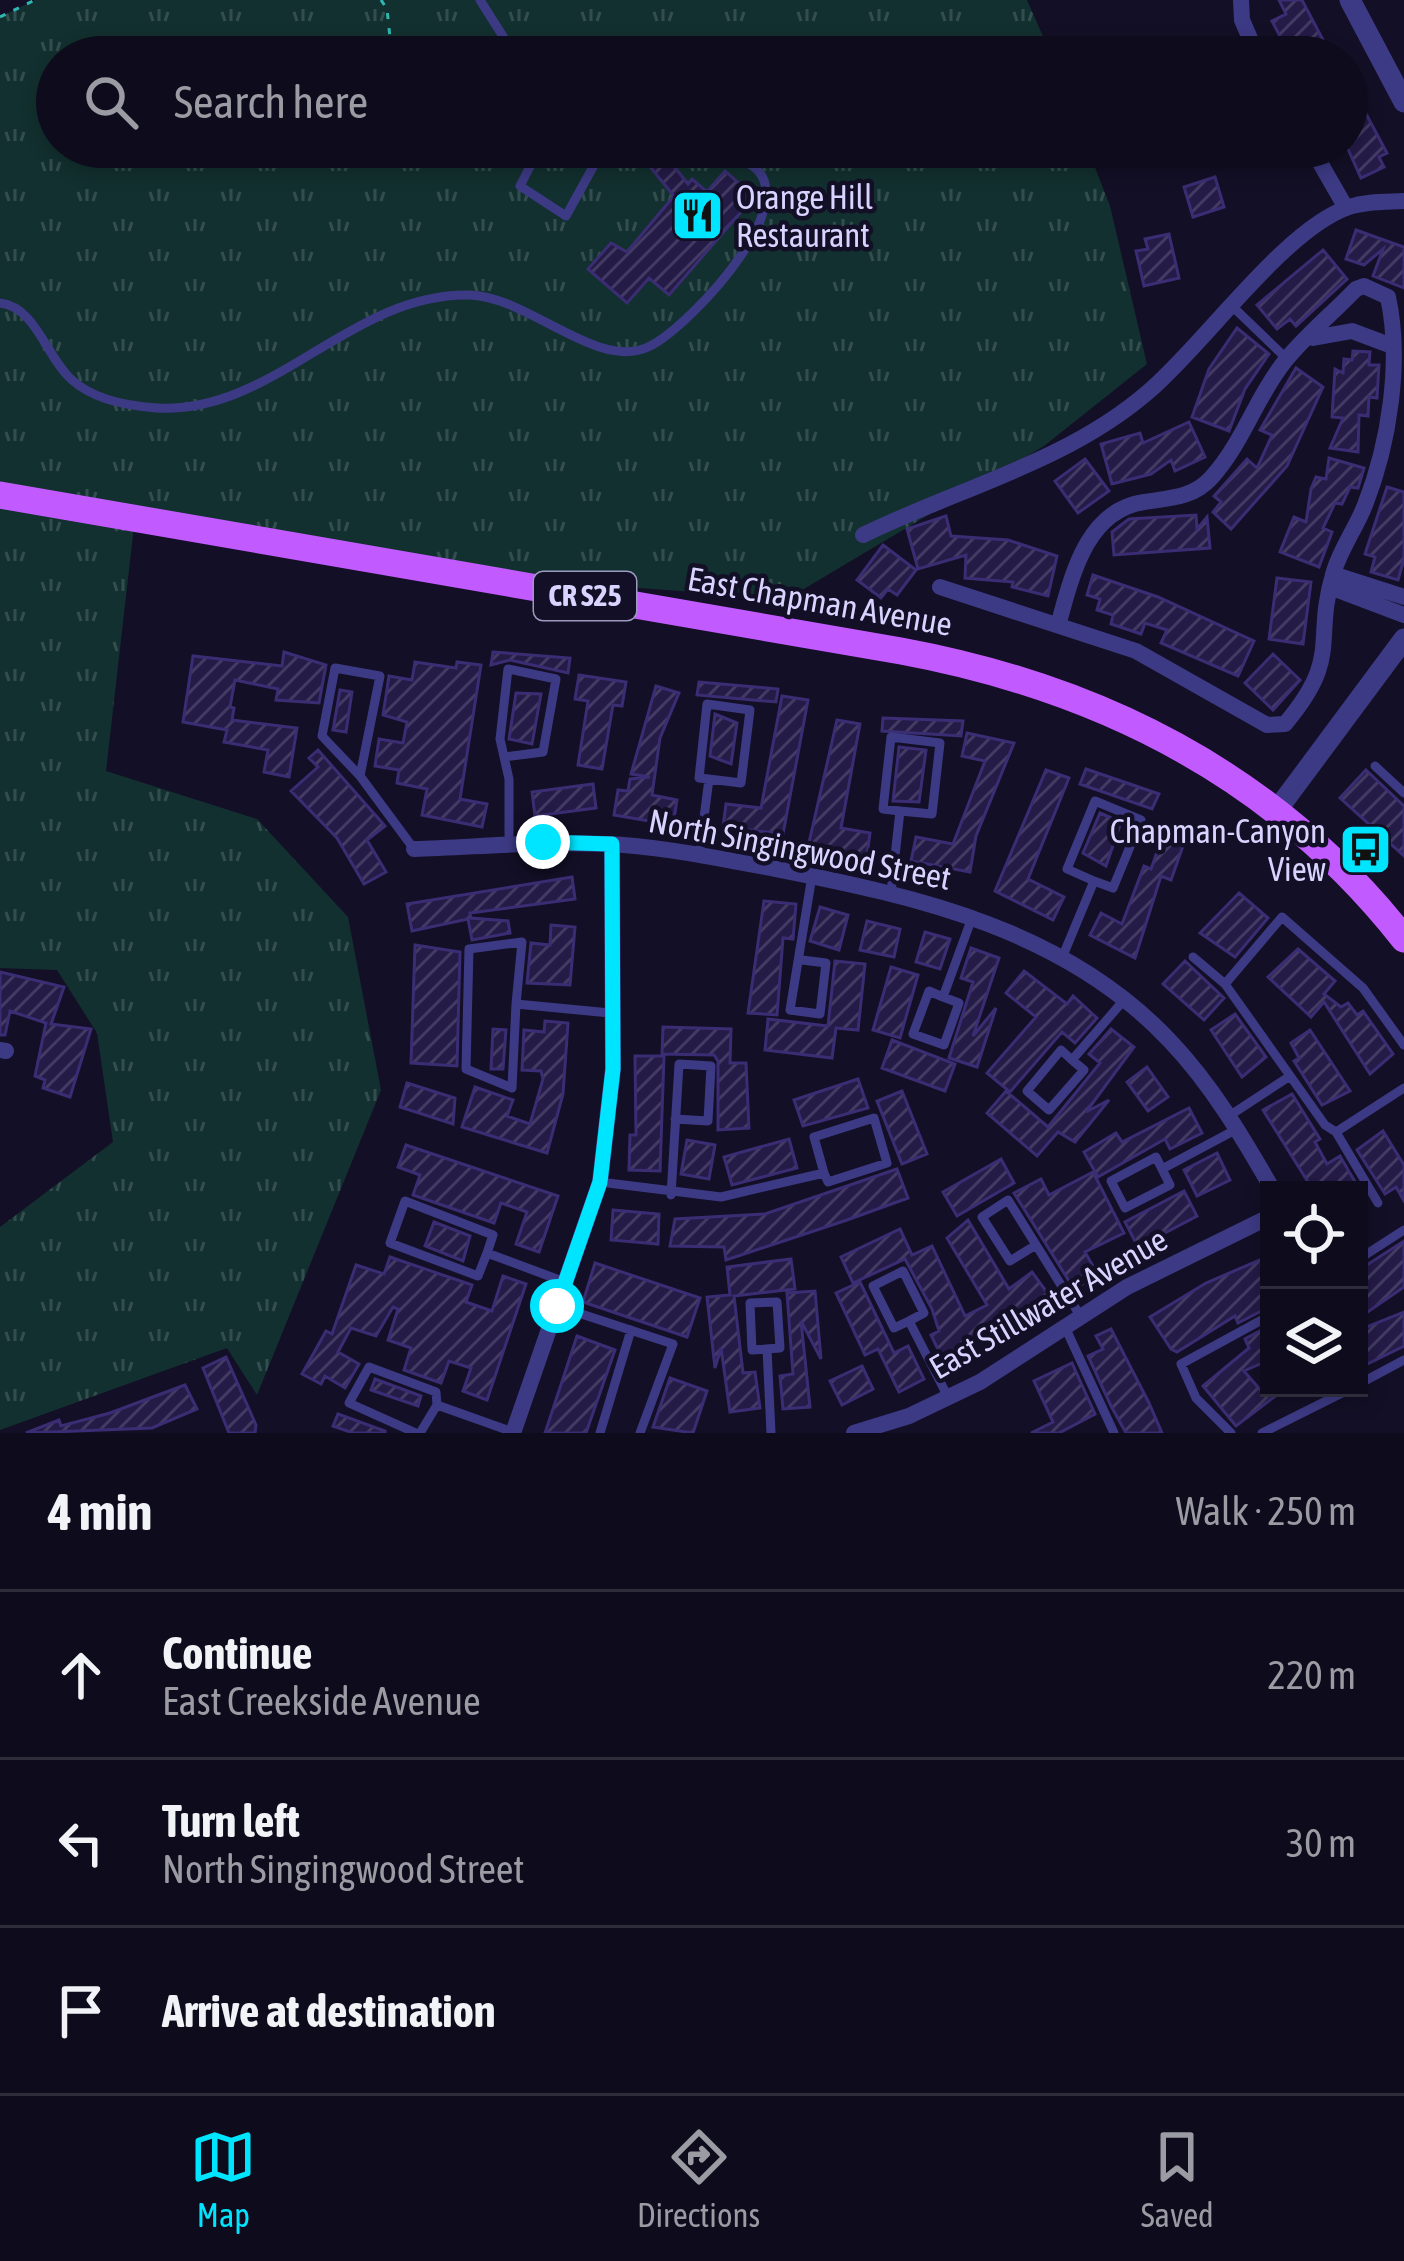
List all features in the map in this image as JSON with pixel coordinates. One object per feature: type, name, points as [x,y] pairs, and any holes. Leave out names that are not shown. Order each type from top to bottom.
[{"type":"main road","name":"East Chapman Avenue","points":[[0,495],[967,663],[1108,709],[1197,754],[1276,810],[1352,879],[1404,939]]},
{"type":"street","points":[[1241,0],[1249,36]]},
{"type":"street","points":[[1350,0],[1404,102]]},
{"type":"street","points":[[1322,168],[1346,208]]},
{"type":"street","points":[[863,535],[937,498],[1079,444],[1151,390],[1306,233],[1346,208],[1404,201]]},
{"type":"street","points":[[940,587],[1059,622],[1155,660],[1276,728],[1295,712],[1323,666],[1331,580],[1374,480],[1392,346],[1388,297],[1364,286],[1356,289],[1287,359],[1242,437],[1209,481],[1186,495],[1124,507],[1100,525],[1072,577],[1059,622]]},
{"type":"street","points":[[1306,340],[1330,330],[1352,331],[1392,346]]},
{"type":"street","points":[[1331,580],[1404,597]]},
{"type":"street","points":[[1331,580],[1404,615]]},
{"type":"street","points":[[1276,810],[1404,639]]},
{"type":"street","points":[[513,1433],[600,1182],[613,1069],[612,844]]},
{"type":"street","name":"North Singingwood Street","points":[[414,849],[612,844],[812,876],[973,915],[1062,958],[1124,1000],[1170,1040],[1233,1122],[1269,1181]]},
{"type":"street","name":"East Stillwater Avenue","points":[[854,1433],[948,1397],[1127,1287],[1260,1221]]},
{"type":"lane","points":[[481,0],[503,36]]},
{"type":"lane","points":[[529,168],[520,186],[566,216],[592,168]]},
{"type":"lane","points":[[0,303],[24,313],[49,353],[78,385],[109,399],[151,407],[218,402],[380,312],[446,296],[507,301],[610,352],[632,353],[686,322],[767,209],[768,185],[756,168]]},
{"type":"lane","points":[[1233,307],[1287,359]]},
{"type":"lane","points":[[360,776],[380,676],[335,668],[322,736],[360,776],[414,849]]},
{"type":"lane","points":[[504,757],[543,752],[556,679],[508,669],[500,739],[509,846]]},
{"type":"lane","points":[[707,704],[750,710],[741,783],[709,779],[699,778],[707,704]]},
{"type":"lane","points":[[890,737],[940,743],[932,814],[900,811],[883,808],[890,737]]},
{"type":"lane","points":[[1375,766],[1404,794]]},
{"type":"lane","points":[[700,856],[709,779]]},
{"type":"lane","points":[[1095,801],[1141,820],[1113,888],[1094,880],[1067,869],[1095,801]]},
{"type":"lane","points":[[891,892],[900,811]]},
{"type":"lane","points":[[802,960],[812,876]]},
{"type":"lane","points":[[1062,958],[1094,880]]},
{"type":"lane","points":[[943,997],[973,915]]},
{"type":"lane","points":[[1225,984],[1282,917],[1363,988],[1404,1045]]},
{"type":"lane","points":[[522,942],[516,1004],[512,1088],[466,1069],[469,949],[522,942]]},
{"type":"lane","points":[[1193,957],[1225,984],[1325,1125],[1336,1132],[1378,1203]]},
{"type":"lane","points":[[797,959],[802,960],[826,963],[820,1014],[790,1010],[797,959]]},
{"type":"lane","points":[[929,992],[943,997],[959,1003],[944,1046],[913,1034],[929,992]]},
{"type":"lane","points":[[1072,1060],[1124,1000]]},
{"type":"lane","points":[[516,1004],[610,1013]]},
{"type":"lane","points":[[1061,1051],[1072,1060],[1084,1070],[1049,1110],[1027,1090],[1061,1051]]},
{"type":"lane","points":[[671,1195],[675,1119],[679,1064],[711,1066],[708,1121],[675,1119]]},
{"type":"lane","points":[[1162,1169],[1233,1122],[1290,1076]]},
{"type":"lane","points":[[1336,1132],[1404,1088]]},
{"type":"lane","points":[[874,1118],[887,1163],[828,1182],[824,1173],[814,1137],[874,1118]]},
{"type":"lane","points":[[1156,1157],[1162,1169],[1170,1185],[1125,1208],[1111,1181],[1156,1157]]},
{"type":"lane","points":[[600,1182],[671,1195],[721,1197],[824,1173]]},
{"type":"lane","points":[[405,1201],[493,1235],[487,1252],[478,1276],[390,1243],[405,1201]]},
{"type":"lane","points":[[1036,1245],[1010,1261],[982,1217],[1008,1201],[1036,1245],[1073,1322],[1114,1433]]},
{"type":"lane","points":[[1368,1253],[1404,1230]]},
{"type":"lane","points":[[487,1252],[565,1282]]},
{"type":"lane","points":[[902,1271],[924,1313],[909,1321],[894,1328],[873,1286],[902,1271]]},
{"type":"lane","points":[[777,1302],[780,1348],[767,1349],[752,1350],[750,1303],[777,1302]]},
{"type":"lane","points":[[557,1306],[673,1345],[640,1433]]},
{"type":"lane","points":[[909,1321],[948,1397]]},
{"type":"lane","points":[[1232,1433],[1196,1397],[1180,1364],[1260,1321]]},
{"type":"lane","points":[[600,1433],[631,1330]]},
{"type":"lane","points":[[767,1349],[771,1433]]},
{"type":"lane","points":[[1368,1379],[1404,1360]]},
{"type":"lane","points":[[369,1367],[436,1392],[437,1405],[418,1433],[349,1403],[369,1367]]},
{"type":"lane","points":[[1262,1433],[1333,1397]]},
{"type":"lane","points":[[437,1405],[513,1433]]},
{"type":"path","points":[[0,16],[35,0]]},
{"type":"path","points":[[381,0],[388,9],[390,36]]},
{"type":"green space","points":[[35,0],[1027,0],[1043,36],[36,36],[36,168],[1095,168],[1110,206],[1147,364],[1044,446],[787,599],[436,573],[134,526],[106,771],[257,819],[348,917],[381,1090],[257,1395],[227,1348],[0,1430],[0,1227],[113,1142],[97,1033],[57,970],[0,968],[0,17]]},
{"type":"building","points":[[1279,0],[1302,0],[1321,36],[1280,36],[1272,21],[1286,14]]},
{"type":"building","points":[[1368,117],[1387,153],[1379,157],[1384,167],[1361,178],[1356,168],[1368,168]]},
{"type":"building","name":"Orange Hill Restaurant","points":[[651,168],[675,168],[688,184],[692,179],[707,192],[725,171],[754,197],[669,295],[649,278],[627,303],[588,269],[611,243],[627,252],[674,196]]},
{"type":"building","points":[[1215,177],[1224,207],[1193,217],[1184,187]]},
{"type":"building","points":[[1356,230],[1404,247],[1404,288],[1373,276],[1383,249],[1364,265],[1346,259]]},
{"type":"building","points":[[1169,234],[1179,278],[1144,286],[1136,251],[1148,249],[1145,239]]},
{"type":"building","points":[[1323,250],[1347,279],[1296,326],[1290,319],[1277,329],[1257,305]]},
{"type":"building","points":[[1237,328],[1269,354],[1245,389],[1229,431],[1192,417],[1209,369]]},
{"type":"building","points":[[1353,351],[1370,352],[1369,365],[1379,365],[1377,398],[1369,397],[1368,416],[1359,415],[1358,452],[1330,448],[1343,418],[1332,417],[1335,369],[1343,373],[1344,359],[1352,360]]},
{"type":"building","points":[[1296,368],[1323,387],[1287,466],[1231,529],[1213,512],[1221,502],[1214,496],[1247,459],[1257,468],[1272,435],[1260,430]]},
{"type":"building","points":[[1189,422],[1205,457],[1175,471],[1171,460],[1151,474],[1112,484],[1101,444],[1140,433],[1143,443]]},
{"type":"building","points":[[1329,458],[1364,468],[1358,488],[1350,487],[1342,504],[1335,503],[1323,528],[1332,532],[1319,567],[1280,552],[1294,517],[1306,522],[1311,489],[1316,477],[1326,479]]},
{"type":"building","points":[[1085,459],[1109,491],[1078,513],[1055,481]]},
{"type":"building","points":[[1387,487],[1404,492],[1404,559],[1398,580],[1371,572],[1375,557],[1365,554]]},
{"type":"building","points":[[1196,515],[1197,529],[1207,517],[1210,548],[1114,555],[1112,532],[1129,519]]},
{"type":"building","points":[[946,516],[951,536],[1008,540],[1057,556],[1048,596],[1012,587],[1013,582],[965,578],[966,555],[918,569],[907,529]]},
{"type":"building","points":[[883,545],[916,570],[897,595],[888,589],[881,598],[857,580]]},
{"type":"building","points":[[1093,575],[1158,597],[1254,641],[1238,676],[1161,643],[1167,630],[1145,623],[1141,634],[1111,624],[1113,615],[1097,610],[1100,599],[1087,595]]},
{"type":"building","points":[[1277,578],[1311,582],[1303,644],[1269,639]]},
{"type":"building","points":[[284,652],[326,665],[319,703],[276,700],[278,689],[235,680],[230,707],[234,708],[232,720],[297,728],[289,777],[264,772],[268,750],[224,742],[227,730],[183,722],[193,656],[282,666]]},
{"type":"building","points":[[493,652],[570,658],[568,673],[510,660],[491,665]]},
{"type":"building","points":[[1273,654],[1300,680],[1273,710],[1245,683]]},
{"type":"building","points":[[415,662],[456,668],[457,662],[481,665],[460,799],[487,804],[482,827],[422,815],[427,789],[397,783],[399,770],[375,766],[379,739],[403,743],[407,722],[383,715],[389,676],[412,680]]},
{"type":"building","points":[[579,675],[626,682],[622,706],[613,705],[602,769],[578,765],[588,701],[575,699]]},
{"type":"building","points":[[699,682],[778,689],[776,702],[697,695]]},
{"type":"building","points":[[656,686],[679,693],[660,738],[652,795],[677,800],[673,825],[614,815],[618,790],[628,791],[630,779],[650,777],[631,774]]},
{"type":"building","points":[[340,690],[352,692],[346,732],[333,730]]},
{"type":"building","points":[[516,693],[541,694],[532,744],[509,739]]},
{"type":"building","points":[[782,696],[808,700],[783,834],[723,827],[726,804],[761,808]]},
{"type":"building","points":[[715,714],[737,723],[731,764],[710,756]]},
{"type":"building","points":[[883,718],[963,721],[961,736],[882,731]]},
{"type":"building","points":[[837,720],[860,724],[841,828],[870,833],[867,856],[808,847]]},
{"type":"building","points":[[967,733],[1014,743],[976,836],[970,872],[911,861],[916,837],[953,844],[985,761],[962,756]]},
{"type":"building","points":[[899,747],[926,750],[919,802],[893,801]]},
{"type":"building","points":[[318,750],[385,826],[367,840],[386,872],[364,884],[337,838],[291,791],[318,767],[309,758]]},
{"type":"building","points":[[1086,769],[1159,794],[1152,809],[1080,784]]},
{"type":"building","points":[[1046,770],[1069,778],[1028,879],[1064,897],[1053,920],[995,891]]},
{"type":"building","points":[[1366,770],[1404,806],[1404,856],[1340,798]]},
{"type":"building","points":[[593,784],[596,808],[535,816],[532,792]]},
{"type":"building","points":[[1100,813],[1121,822],[1106,866],[1083,853]]},
{"type":"building","points":[[1162,838],[1183,846],[1171,880],[1161,876],[1135,958],[1090,935],[1101,913],[1122,924],[1144,866],[1151,869]]},
{"type":"building","points":[[572,877],[575,899],[470,913],[471,918],[508,921],[510,933],[472,940],[468,919],[412,931],[407,904]]},
{"type":"building","points":[[1239,893],[1268,918],[1235,957],[1200,933]]},
{"type":"building","points":[[764,901],[796,904],[793,939],[783,938],[777,1015],[748,1013]]},
{"type":"building","points":[[820,907],[848,915],[839,950],[810,941]]},
{"type":"building","points":[[867,921],[900,929],[894,957],[860,950]]},
{"type":"building","points":[[551,925],[575,927],[570,985],[527,983],[531,943],[550,945]]},
{"type":"building","points":[[925,932],[950,939],[940,969],[916,962]]},
{"type":"building","points":[[415,945],[460,952],[457,1066],[411,1063]]},
{"type":"building","points":[[971,948],[999,958],[973,1036],[996,1008],[977,1067],[949,1058],[973,982],[961,978]]},
{"type":"building","points":[[1298,949],[1335,981],[1324,994],[1341,1007],[1348,1003],[1357,1015],[1363,1011],[1393,1054],[1370,1074],[1324,1002],[1311,1017],[1268,977]]},
{"type":"building","points":[[835,961],[865,964],[858,1030],[836,1028],[832,1058],[765,1050],[768,1019],[828,1026]]},
{"type":"building","points":[[1185,961],[1224,998],[1204,1020],[1163,984]]},
{"type":"building","points":[[891,967],[918,975],[900,1038],[873,1030]]},
{"type":"building","points":[[1024,971],[1067,1004],[1073,996],[1097,1018],[1075,1043],[1062,1032],[1010,1092],[987,1073],[1036,1017],[1006,993]]},
{"type":"building","points":[[0,972],[64,987],[51,1024],[91,1029],[70,1097],[43,1088],[45,1080],[35,1076],[46,1023],[10,1011],[5,1035],[0,1035]]},
{"type":"building","points":[[1235,1014],[1266,1057],[1242,1077],[1211,1030]]},
{"type":"building","points":[[545,1021],[568,1023],[563,1094],[547,1153],[462,1127],[475,1087],[513,1100],[507,1116],[530,1124],[543,1079],[541,1071],[522,1070],[524,1030],[544,1032]]},
{"type":"building","points":[[663,1027],[731,1029],[730,1063],[746,1063],[749,1128],[718,1130],[718,1061],[714,1055],[662,1054]]},
{"type":"building","points":[[493,1029],[506,1030],[503,1069],[491,1069]]},
{"type":"building","points":[[1111,1029],[1134,1047],[1086,1112],[1109,1100],[1075,1142],[1058,1132],[1037,1156],[987,1113],[1006,1091],[1048,1127],[1100,1063],[1089,1054]]},
{"type":"building","points":[[1310,1030],[1350,1091],[1322,1105],[1294,1061],[1299,1058],[1291,1043]]},
{"type":"building","points":[[892,1040],[955,1064],[945,1091],[882,1068]]},
{"type":"building","points":[[635,1056],[664,1056],[660,1171],[629,1170],[630,1135],[636,1135]]},
{"type":"building","points":[[1147,1067],[1168,1097],[1148,1111],[1127,1082]]},
{"type":"building","points":[[858,1079],[868,1108],[803,1126],[794,1100]]},
{"type":"building","points":[[407,1083],[455,1098],[453,1124],[400,1107]]},
{"type":"building","points":[[902,1091],[927,1154],[902,1164],[877,1101]]},
{"type":"building","points":[[1292,1094],[1320,1139],[1315,1142],[1327,1164],[1340,1156],[1355,1181],[1307,1181],[1263,1110]]},
{"type":"building","points":[[1189,1108],[1202,1133],[1170,1149],[1165,1139],[1098,1177],[1084,1152],[1116,1133],[1122,1142]]},
{"type":"building","points":[[1383,1131],[1404,1165],[1404,1201],[1396,1187],[1385,1194],[1357,1150]]},
{"type":"building","points":[[789,1139],[797,1168],[732,1185],[724,1157]]},
{"type":"building","points":[[687,1140],[715,1145],[709,1179],[681,1174]]},
{"type":"building","points":[[406,1145],[558,1196],[539,1252],[516,1244],[527,1212],[501,1203],[494,1223],[413,1195],[420,1175],[398,1167]]},
{"type":"building","points":[[1217,1153],[1230,1180],[1197,1196],[1184,1170]]},
{"type":"building","points":[[1001,1159],[1014,1183],[957,1216],[943,1192]]},
{"type":"building","points":[[897,1169],[908,1198],[847,1220],[726,1260],[724,1247],[670,1246],[675,1219],[765,1214]]},
{"type":"building","points":[[1093,1172],[1124,1233],[1085,1252],[1098,1275],[1074,1289],[1014,1193],[1041,1179],[1049,1195]]},
{"type":"building","points":[[1184,1191],[1197,1216],[1138,1247],[1125,1222]]},
{"type":"building","points":[[613,1210],[659,1214],[658,1244],[611,1240]]},
{"type":"building","points":[[968,1220],[1009,1289],[1032,1272],[1054,1302],[1033,1318],[1030,1314],[966,1347],[971,1356],[947,1368],[931,1335],[939,1331],[932,1309],[905,1259],[853,1283],[841,1257],[900,1229],[912,1255],[932,1246],[965,1316],[987,1305],[947,1238]]},
{"type":"building","points":[[434,1222],[470,1236],[463,1261],[425,1246]]},
{"type":"building","points":[[1404,1241],[1404,1287],[1368,1312],[1368,1289],[1368,1264]]},
{"type":"building","points":[[390,1257],[472,1285],[466,1302],[492,1311],[503,1276],[526,1284],[487,1400],[463,1391],[471,1368],[449,1361],[441,1383],[404,1370],[411,1348],[388,1340],[398,1309],[393,1307],[376,1336],[351,1328],[338,1352],[359,1364],[345,1388],[325,1376],[321,1384],[302,1374],[326,1331],[332,1334],[356,1265],[384,1274]]},
{"type":"building","points":[[791,1259],[795,1289],[734,1296],[743,1373],[755,1372],[760,1408],[730,1412],[721,1348],[715,1368],[707,1297],[730,1295],[727,1267]]},
{"type":"building","points":[[1260,1260],[1260,1312],[1238,1323],[1235,1316],[1177,1352],[1150,1317],[1206,1283]]},
{"type":"building","points":[[595,1263],[700,1298],[687,1337],[583,1302]]},
{"type":"building","points":[[860,1282],[894,1353],[908,1346],[924,1379],[899,1392],[878,1349],[865,1355],[836,1293]]},
{"type":"building","points":[[815,1291],[821,1359],[801,1321],[810,1407],[783,1409],[780,1376],[793,1374],[787,1293]]},
{"type":"building","points":[[1404,1312],[1404,1346],[1368,1364],[1368,1326]]},
{"type":"building","points":[[1111,1329],[1162,1433],[1126,1433],[1111,1406],[1088,1356],[1103,1349],[1096,1336]]},
{"type":"building","points":[[1260,1331],[1260,1364],[1244,1371],[1260,1390],[1260,1397],[1274,1397],[1236,1426],[1203,1386],[1249,1348],[1245,1339]]},
{"type":"building","points":[[577,1336],[615,1350],[586,1433],[545,1433]]},
{"type":"building","points":[[226,1357],[256,1425],[255,1433],[229,1433],[203,1368]]},
{"type":"building","points":[[1072,1363],[1095,1414],[1059,1433],[1031,1433],[1053,1422],[1034,1381]]},
{"type":"building","points":[[862,1366],[873,1389],[842,1405],[830,1381]]},
{"type":"building","points":[[670,1378],[707,1391],[693,1433],[653,1427]]},
{"type":"building","points":[[375,1379],[421,1396],[418,1406],[371,1390]]},
{"type":"building","points":[[185,1385],[197,1409],[152,1428],[26,1433],[59,1420],[61,1426],[110,1413]]},
{"type":"building","points":[[338,1414],[385,1433],[353,1433],[333,1426]]},
{"type":"place","name":"Orange Hill Restaurant","points":[[697,216]]},
{"type":"place","name":"Chapman-Canyon View","points":[[1365,850]]},
{"type":"route","points":[[543,842],[612,844],[609,992],[613,1069],[600,1182],[557,1306]]}]
